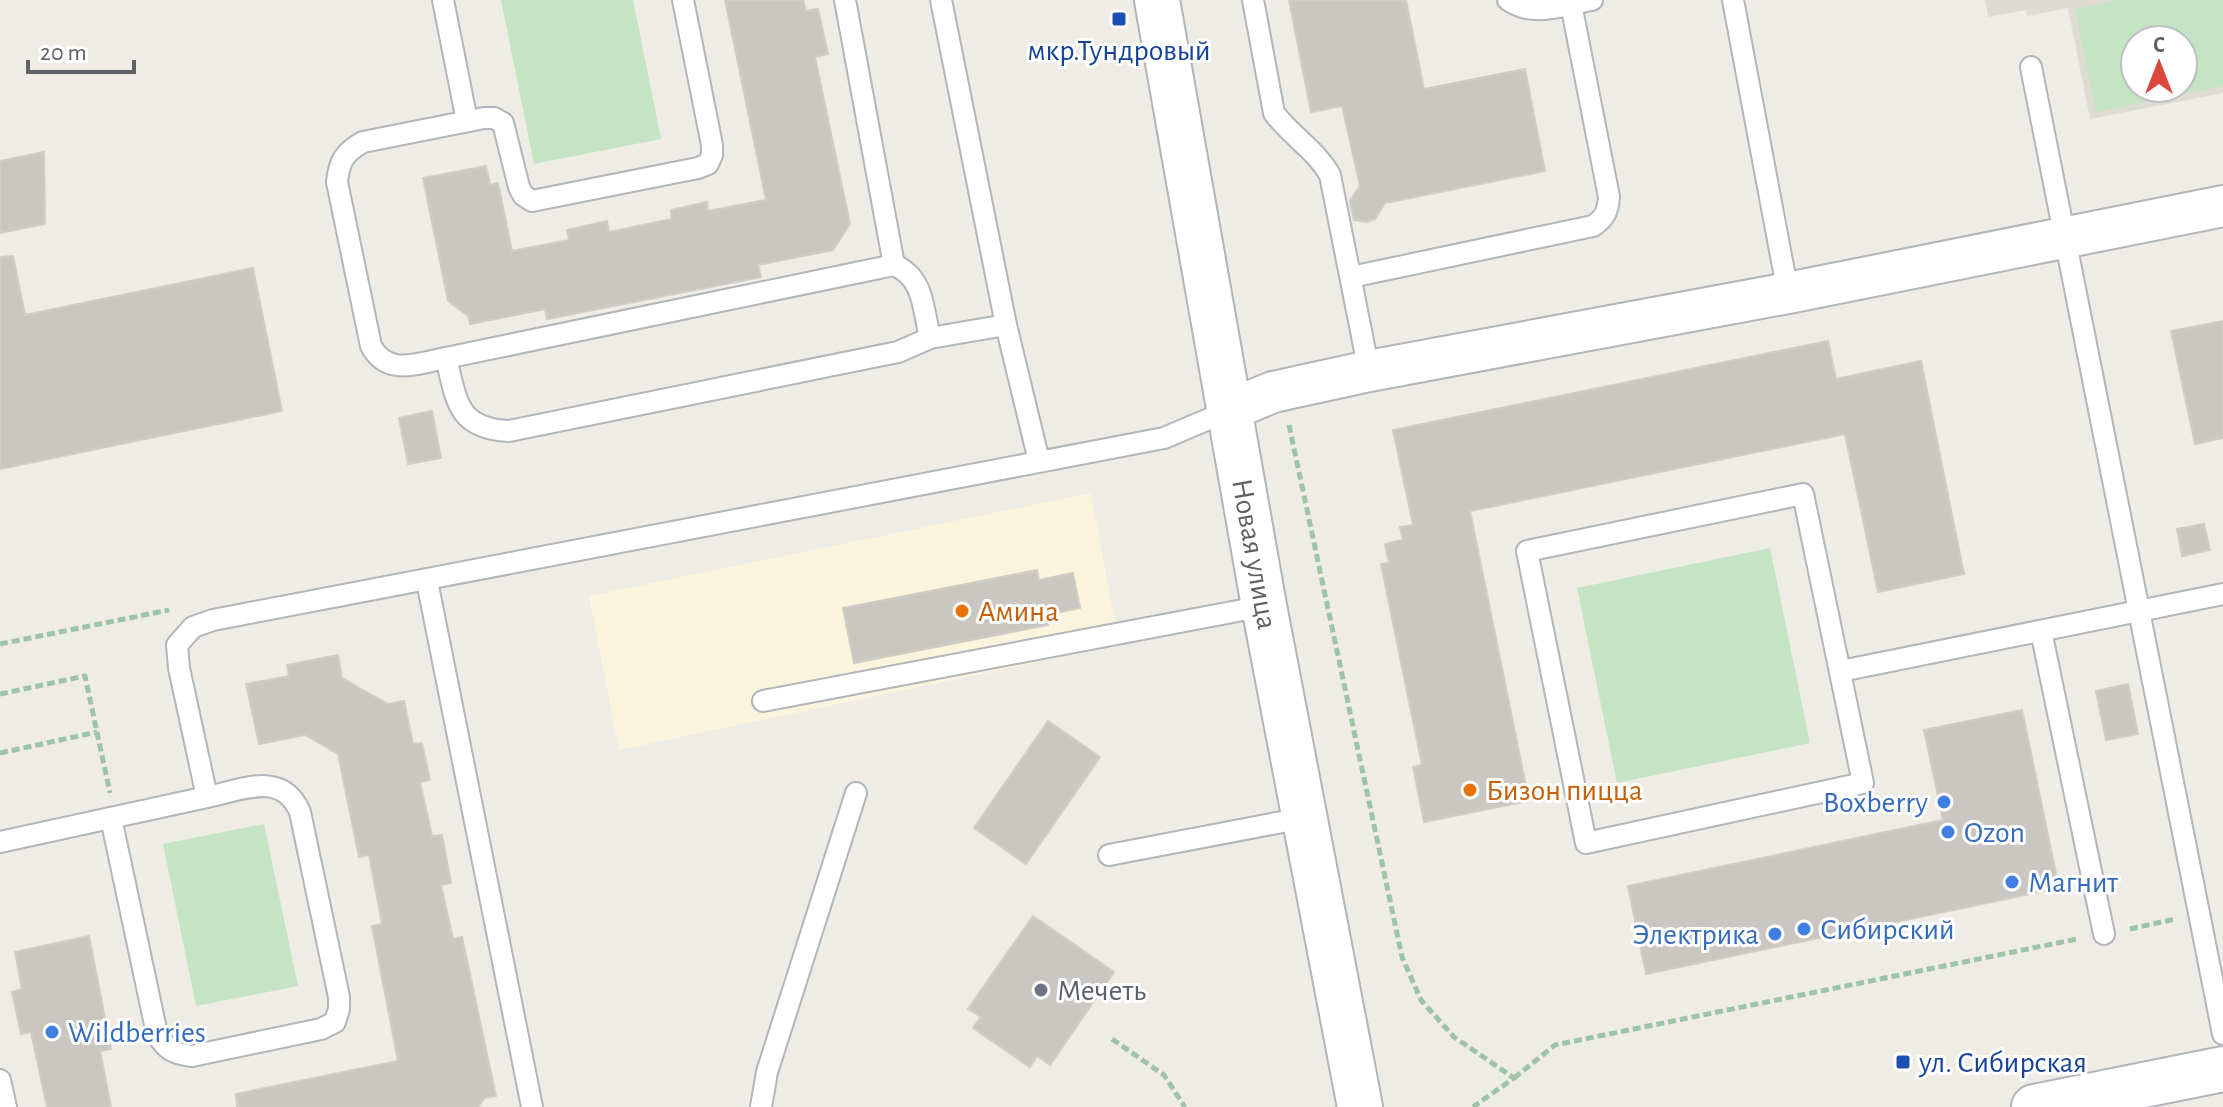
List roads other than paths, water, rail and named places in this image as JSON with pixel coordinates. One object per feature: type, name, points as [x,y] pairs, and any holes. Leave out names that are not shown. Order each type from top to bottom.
[{"type":"main road","name":"Новая улица","points":[[1157,0],[1264,606],[1360,1107]]},
{"type":"main road","points":[[2034,1107],[2223,1069]]},
{"type":"street","points":[[1230,410],[1273,392],[1369,371],[1788,293],[2223,206]]},
{"type":"lane","points":[[443,0],[467,121]]},
{"type":"lane","points":[[683,0],[712,145],[708,164],[532,201],[523,195],[519,187],[503,123],[484,118],[363,142],[349,150],[339,165],[337,182],[371,346],[378,359],[392,366],[446,358],[894,265],[909,271],[916,282],[930,338]]},
{"type":"lane","points":[[845,0],[894,265]]},
{"type":"lane","points":[[941,0],[1006,325],[1039,461]]},
{"type":"lane","points":[[1253,0],[1274,113],[1285,128],[1322,161],[1330,175],[1369,371]]},
{"type":"lane","points":[[1351,277],[1593,226],[1603,219],[1609,197],[1581,2],[1534,11],[1518,7],[1508,0]]},
{"type":"lane","points":[[1733,0],[1788,293]]},
{"type":"lane","points":[[2031,67],[2223,1034]]},
{"type":"lane","points":[[446,358],[457,404],[469,418],[486,430],[509,431],[898,352],[930,338],[1006,325]]},
{"type":"lane","points":[[207,797],[179,668],[177,645],[193,627],[213,620],[1164,438],[1230,410]]},
{"type":"lane","points":[[1803,494],[1841,671],[1863,783],[1586,843],[1527,551],[1803,494]]},
{"type":"lane","points":[[427,581],[532,1107]]},
{"type":"lane","points":[[1841,671],[2223,594]]},
{"type":"lane","points":[[763,701],[1264,606]]},
{"type":"lane","points":[[2041,631],[2104,934]]},
{"type":"lane","points":[[0,842],[113,817],[259,786],[277,786],[293,797],[300,812],[339,997],[335,1022],[321,1029],[192,1056],[178,1055],[165,1048],[157,1034],[113,817]]},
{"type":"lane","points":[[761,1107],[767,1072],[856,793]]},
{"type":"lane","points":[[1109,855],[1303,818]]},
{"type":"lane","points":[[0,1080],[6,1107]]},
{"type":"place","name":"мкр.Тундровый","points":[[1119,19]]},
{"type":"place","name":"Амина","points":[[962,611]]},
{"type":"place","name":"Бизон пицца","points":[[1470,790]]},
{"type":"place","name":"Boxberry","points":[[1944,802]]},
{"type":"place","name":"Ozon","points":[[1948,832]]},
{"type":"place","name":"Магнит","points":[[2012,882]]},
{"type":"place","name":"Сибирский","points":[[1804,929]]},
{"type":"place","name":"Электрика","points":[[1775,934]]},
{"type":"place","name":"Мечеть","points":[[1041,990]]},
{"type":"place","name":"Wildberries","points":[[52,1032]]},
{"type":"place","name":"ул. Сибирская","points":[[1903,1062]]}]
